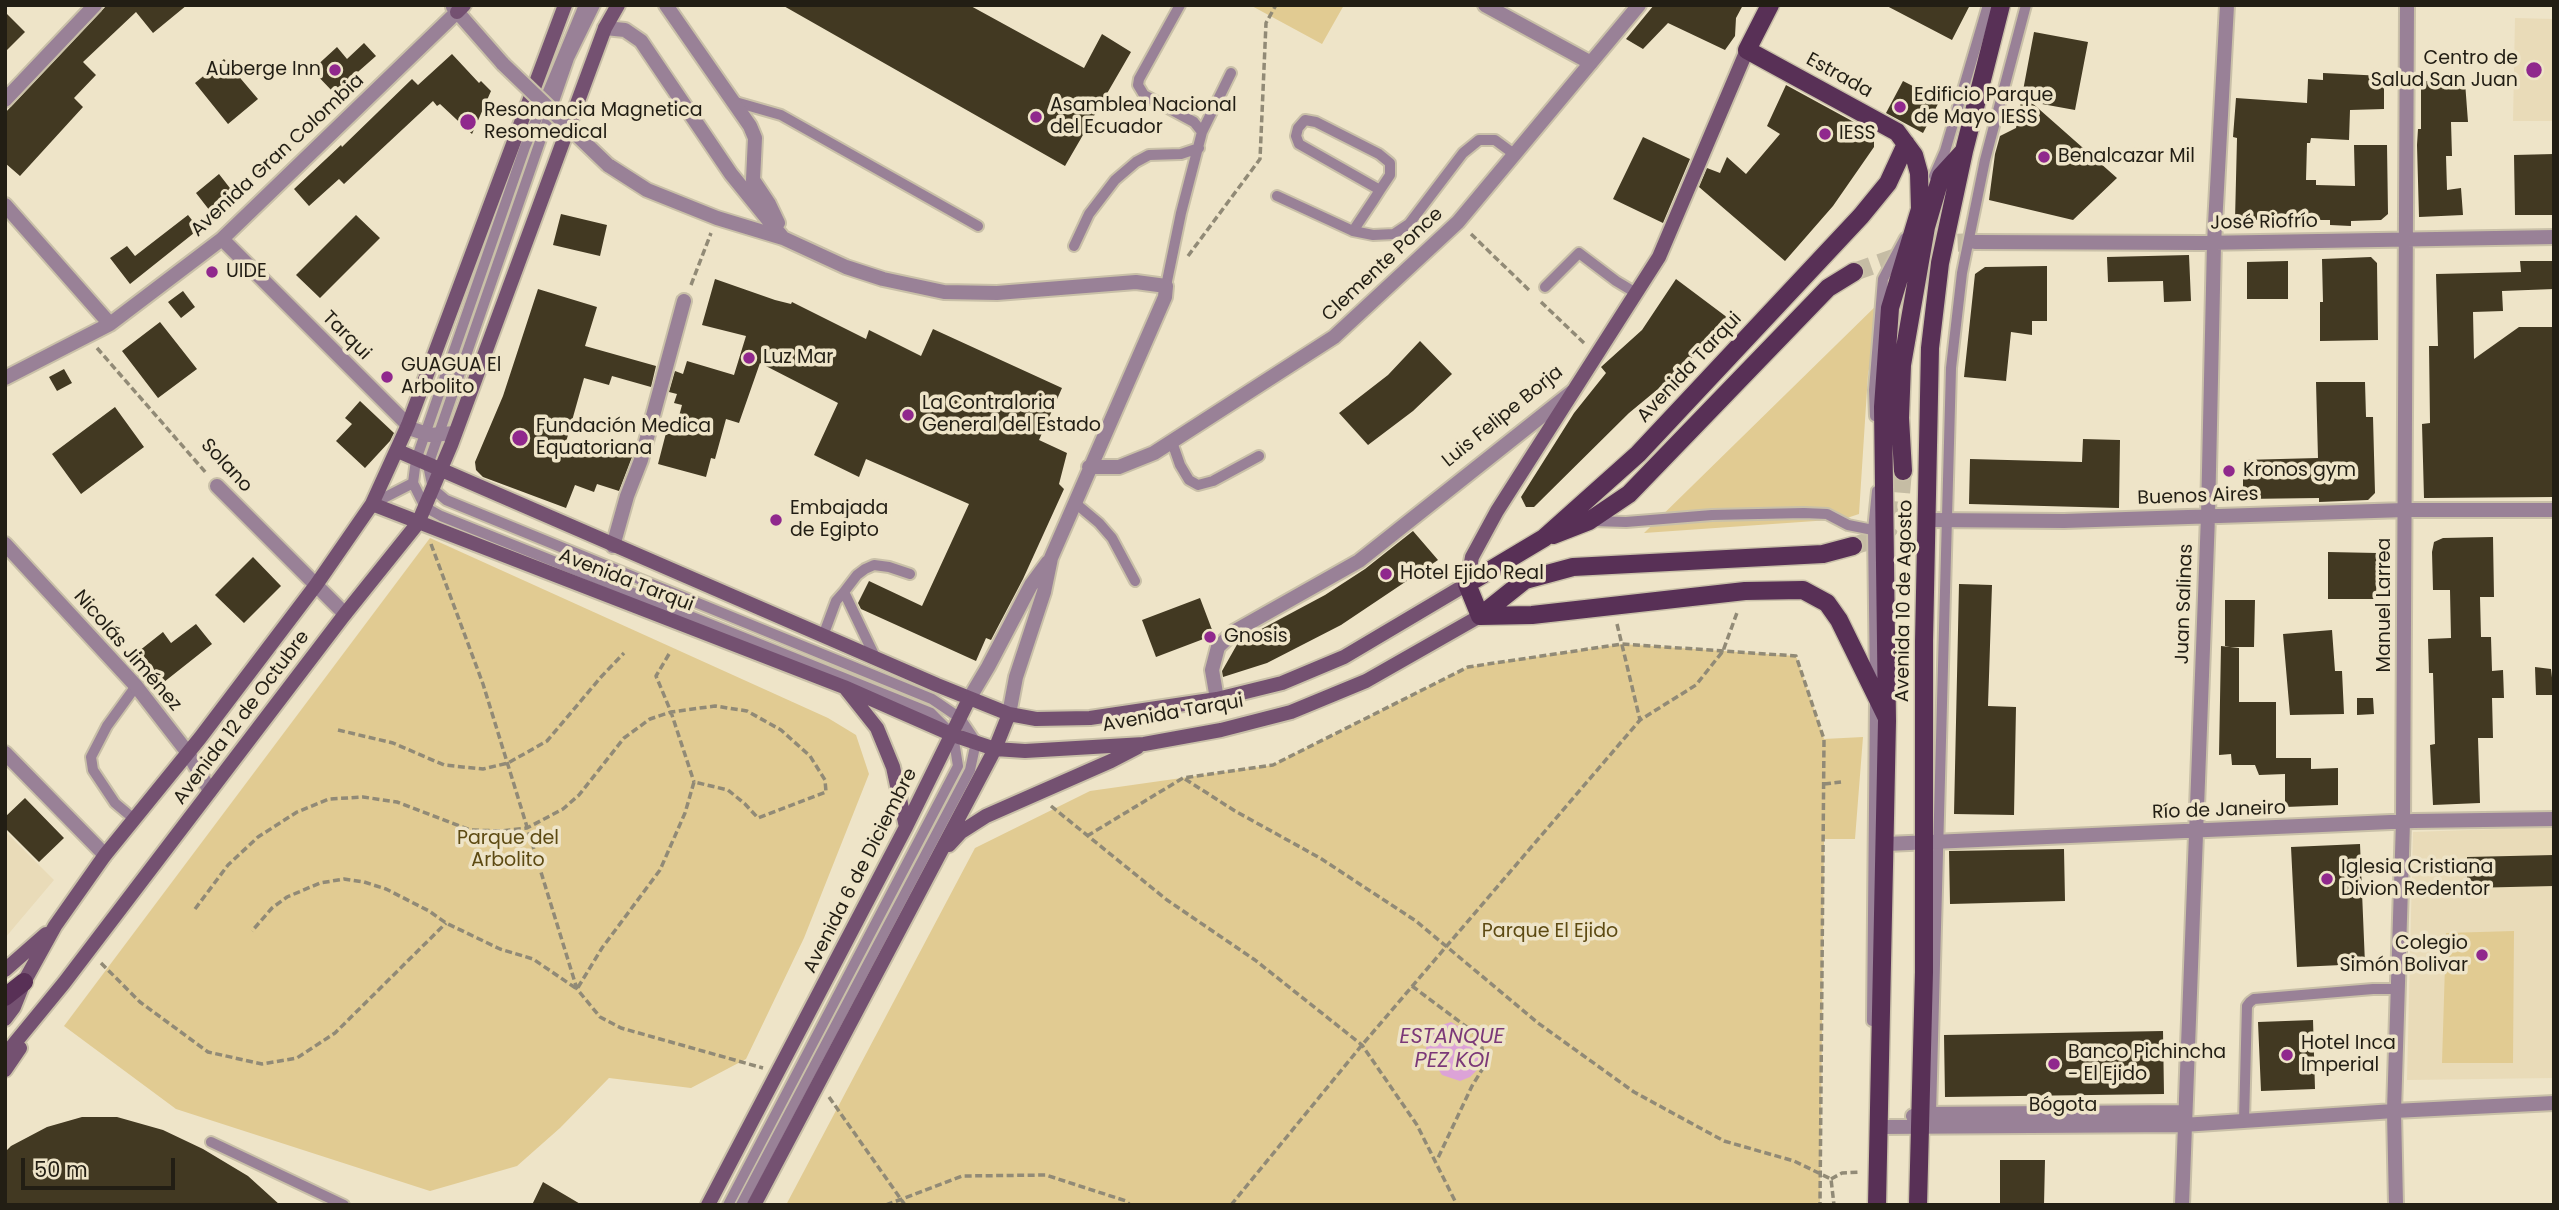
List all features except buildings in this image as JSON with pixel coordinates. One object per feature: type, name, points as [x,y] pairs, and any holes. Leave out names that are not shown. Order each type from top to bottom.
[{"type":"main road","points":[[565,5],[398,451],[428,465],[455,433],[605,28],[618,5]]},
{"type":"main road","name":"Luis Felipe Borja","points":[[1573,391],[1659,257],[1747,50],[1770,5]]},
{"type":"main road","name":"Avenida 10 de Agosto","points":[[1917,1205],[1924,1117],[1931,843],[1924,641],[1937,520],[1930,348],[1940,263],[1964,151],[2001,5]]},
{"type":"main road","name":"Estrada","points":[[1747,50],[1897,132],[1906,144]]},
{"type":"main road","name":"Avenida 10 de Agosto","points":[[1877,1205],[1887,718],[1883,407],[1890,309],[1920,209],[1919,173],[1914,155],[1906,144]]},
{"type":"main road","name":"Avenida Tarqui","points":[[428,465],[1009,714],[1036,719],[1090,718],[1217,699],[1282,683],[1344,657],[1544,538],[1638,454],[1861,216],[1888,183],[1906,144]]},
{"type":"main road","points":[[1903,471],[1900,418],[1902,365],[1926,227],[1941,176],[1964,151]]},
{"type":"main road","points":[[1544,538],[1589,521],[1629,494],[1828,288],[1854,272]]},
{"type":"main road","points":[[1573,391],[1497,511],[1472,557],[1467,584],[1480,616],[1525,580],[1573,567],[1823,554],[1853,546]]},
{"type":"main road","name":"Avenida 12 de Octubre","points":[[5,1020],[55,926],[105,855],[188,753],[316,585],[372,504],[398,451]]},
{"type":"main road","name":"Avenida 12 de Octubre","points":[[5,1055],[64,983],[345,614],[423,528],[425,507],[433,489],[428,465]]},
{"type":"main road","name":"Avenida Tarqui","points":[[372,504],[423,528],[844,687],[953,735],[995,749],[1049,750],[1144,744],[1221,730],[1291,712],[1366,681],[1480,616],[1532,615],[1613,604],[1745,592],[1803,590],[1827,603],[1839,620],[1887,718]]},
{"type":"main road","points":[[844,687],[877,728],[893,766],[906,827]]},
{"type":"main road","name":"Avenida 6 de Diciembre","points":[[708,1205],[906,827],[969,699]]},
{"type":"main road","name":"Avenida 6 de Diciembre","points":[[754,1205],[995,749],[1009,714]]},
{"type":"main road","points":[[936,859],[961,832],[986,816],[1144,744]]},
{"type":"main road","name":"Avenida 12 de Octubre","points":[[5,970],[55,926]]},
{"type":"main road","points":[[5,997],[24,982]]},
{"type":"main road","name":"Avenida 12 de Octubre","points":[[5,1070],[64,983]]},
{"type":"street","points":[[5,100],[95,5]]},
{"type":"street","points":[[666,5],[750,126],[755,138],[753,180],[769,204],[783,238]]},
{"type":"street","points":[[1485,5],[1591,63]]},
{"type":"street","name":"Clemente Ponce","points":[[1089,467],[1119,467],[1154,453],[1334,337],[1458,222],[1639,5]]},
{"type":"street","name":"Juan Salinas","points":[[2182,1205],[2208,516],[2214,243],[2227,5]]},
{"type":"street","name":"Manuel Larrea","points":[[2396,1205],[2394,1111],[2403,822],[2407,5]]},
{"type":"street","points":[[457,7],[503,64],[608,165],[647,190],[717,218],[783,238],[846,267],[883,279],[944,292],[997,293],[1136,282],[1166,286]]},
{"type":"street","name":"Avenida Gran Colombia","points":[[5,378],[110,324],[222,239],[457,7]]},
{"type":"street","points":[[605,28],[625,30],[641,41],[731,174],[783,238]]},
{"type":"street","points":[[5,205],[110,324]]},
{"type":"street","name":"José Riofrío","points":[[1975,242],[2214,243],[2554,237]]},
{"type":"street","name":"Tarqui","points":[[222,239],[408,425],[432,434]]},
{"type":"street","name":"Avenida 6 de Diciembre","points":[[1009,714],[1016,677],[1045,592],[1051,558],[1165,297],[1166,286]]},
{"type":"street","points":[[613,546],[627,496],[641,460],[684,301]]},
{"type":"street","name":"Luis Felipe Borja","points":[[1217,699],[1212,670],[1218,647],[1235,631],[1359,561],[1573,391]]},
{"type":"street","points":[[432,434],[455,433]]},
{"type":"street","name":"Solano","points":[[217,486],[345,614]]},
{"type":"street","name":"Buenos Aires","points":[[1937,520],[2405,510],[2554,510]]},
{"type":"street","name":"Nicolás Jiménez","points":[[5,544],[136,686],[188,753],[210,790]]},
{"type":"street","name":"Avenida 6 de Diciembre","points":[[969,699],[1031,585],[1051,558]]},
{"type":"street","points":[[5,754],[105,855]]},
{"type":"street","name":"Río de Janeiro","points":[[1886,844],[2403,822],[2554,819]]},
{"type":"street","name":"Bógota","points":[[1878,1127],[1924,1117],[2184,1118],[2244,1121],[2554,1103]]},
{"type":"lane","points":[[372,504],[413,483],[428,465],[432,434],[525,148],[584,5]]},
{"type":"lane","points":[[432,434],[569,58],[595,5]]},
{"type":"lane","points":[[1180,5],[1138,85],[1144,95],[1194,122],[1202,132]]},
{"type":"lane","points":[[1869,1205],[1875,696],[1873,530],[1878,480],[1874,390],[1883,279],[1920,209],[1945,152],[1988,5]]},
{"type":"lane","points":[[1937,520],[1962,273],[1985,160],[2026,5]]},
{"type":"lane","points":[[1166,286],[1202,132],[1231,73]]},
{"type":"lane","points":[[732,101],[782,115],[978,226]]},
{"type":"lane","points":[[1353,231],[1390,175],[1390,163],[1379,153],[1316,122],[1306,120],[1298,128],[1296,136],[1299,144],[1380,190]]},
{"type":"lane","points":[[1277,196],[1353,231],[1373,235],[1394,234],[1409,224],[1463,153],[1479,140],[1494,141],[1514,153]]},
{"type":"lane","points":[[1074,246],[1089,214],[1115,180],[1136,162],[1149,155],[1181,154],[1199,148]]},
{"type":"lane","points":[[1545,287],[1578,253],[1616,282],[1636,293]]},
{"type":"lane","points":[[1172,442],[1189,480],[1198,485],[1213,481],[1259,456]]},
{"type":"lane","points":[[413,483],[425,507],[441,516],[931,713],[953,735],[958,766],[728,1205]]},
{"type":"lane","points":[[433,489],[446,500],[932,699],[960,718],[976,742],[970,770],[741,1205]]},
{"type":"lane","points":[[1074,502],[1112,538],[1135,581]]},
{"type":"lane","points":[[1589,521],[1626,522],[1712,515],[1804,513],[1827,514],[1848,524],[1873,530]]},
{"type":"lane","points":[[823,636],[836,601],[865,569],[874,565],[910,574]]},
{"type":"lane","points":[[844,592],[876,659]]},
{"type":"lane","points":[[135,820],[115,803],[93,771],[90,757],[107,726],[136,686]]},
{"type":"lane","points":[[2244,1121],[2247,1006],[2250,1002],[2255,999],[2320,993],[2398,989]]},
{"type":"lane","points":[[211,1142],[344,1205]]},
{"type":"path","points":[[1166,286],[1260,159],[1266,23],[1276,5]]},
{"type":"path","points":[[684,301],[717,218]]},
{"type":"path","name":"Solano","points":[[87,336],[217,486]]},
{"type":"path","points":[[423,528],[483,684],[577,989]]},
{"type":"path","points":[[1231,1205],[1362,1045],[1640,720],[1696,685],[1723,651],[1745,592]]},
{"type":"path","points":[[1613,604],[1640,720]]},
{"type":"path","points":[[1457,1205],[1437,1160],[1417,1125],[1362,1045],[1255,960],[1167,900],[1087,836],[1183,778],[1273,765],[1468,667],[1622,644],[1796,656],[1825,739],[1821,1205]]},
{"type":"path","points":[[338,730],[393,743],[444,765],[483,769],[508,763],[547,741],[624,653]]},
{"type":"path","points":[[577,989],[602,948],[660,870],[685,813],[695,782],[656,676],[669,654]]},
{"type":"path","points":[[195,909],[228,865],[258,837],[297,812],[329,799],[363,797],[397,802],[470,830],[502,831],[527,828],[571,802],[624,738],[650,719],[671,712],[715,706],[747,711],[781,730],[810,756],[825,780],[826,792],[758,818],[728,790],[695,782]]},
{"type":"path","points":[[1183,778],[1235,811],[1320,858],[1416,921],[1538,1023],[1634,1092],[1724,1141],[1794,1161],[1831,1179]]},
{"type":"path","points":[[1824,784],[1841,782]]},
{"type":"path","points":[[253,931],[272,908],[288,897],[320,883],[344,879],[364,882],[429,911],[446,923],[500,949],[533,959],[577,989],[600,1017],[621,1028],[764,1068]]},
{"type":"path","points":[[96,958],[140,1002],[208,1052],[262,1064],[297,1058],[335,1033],[446,923]]},
{"type":"path","points":[[1412,986],[1480,1037],[1485,1065],[1472,1086],[1437,1160]]},
{"type":"path","points":[[828,1095],[905,1205]]},
{"type":"path","points":[[1831,1179],[1842,1173],[1869,1172]]},
{"type":"path","points":[[886,1205],[962,1176],[1046,1175],[1130,1205]]},
{"type":"path","points":[[1831,1179],[1834,1205]]},
{"type":"shaded area","name":"Centro de Salud San Juan","points":[[2515,18],[2554,19],[2554,121],[2513,121]]},
{"type":"shaded area","name":"Colegio Simón Bolivar","points":[[2554,827],[2554,1078],[2407,1080],[2413,832]]},
{"type":"shaded area","points":[[5,831],[54,880],[5,938]]},
{"type":"green space","points":[[1250,5],[1344,5],[1322,44]]},
{"type":"green space","points":[[1883,299],[1868,374],[1859,514],[1844,519],[1644,533]]},
{"type":"green space","name":"Parque del Arbolito","points":[[430,538],[828,718],[856,735],[869,774],[804,938],[746,1059],[691,1088],[609,1078],[560,1128],[517,1166],[430,1191],[176,1109],[64,1026]]},
{"type":"green space","name":"Parque El Ejido","points":[[1622,644],[1796,656],[1824,739],[1863,737],[1855,839],[1824,839],[1820,1205],[786,1205],[975,848],[1090,791],[1273,765],[1468,667]]},
{"type":"green space","points":[[2514,931],[2513,1063],[2442,1063],[2446,933]]},
{"type":"water","name":"ESTANQUE PEZ KOI","points":[[1451,1022],[1467,1032],[1480,1055],[1478,1069],[1470,1077],[1460,1081],[1442,1075],[1426,1050],[1427,1036],[1433,1028]]},
{"type":"tunnel","points":[[1854,272],[1910,252],[1954,243],[1975,242]]},
{"type":"tunnel","points":[[1853,546],[1882,537],[1899,517],[1903,471]]},
{"type":"place","name":"Auberge Inn","points":[[335,70]]},
{"type":"place","name":"Centro de Salud San Juan","points":[[2534,70]]},
{"type":"place","name":"Edificio Parque de Mayo IESS","points":[[1900,107]]},
{"type":"place","name":"Asamblea Nacional del Ecuador","points":[[1036,117]]},
{"type":"place","name":"Resonancia Magnetica Resomedical","points":[[468,122]]},
{"type":"place","name":"IESS","points":[[1825,134]]},
{"type":"place","name":"Benalcazar Mil","points":[[2044,157]]},
{"type":"place","name":"UIDE","points":[[212,272]]},
{"type":"place","name":"Luz Mar","points":[[749,358]]},
{"type":"place","name":"GUAGUA El Arbolito","points":[[387,377]]},
{"type":"place","name":"La Contraloria General del Estado","points":[[908,415]]},
{"type":"place","name":"Fundación Medica Equatoriana","points":[[520,438]]},
{"type":"place","name":"Kronos gym","points":[[2229,471]]},
{"type":"place","name":"Embajada de Egipto","points":[[776,520]]},
{"type":"place","name":"Hotel Ejido Real","points":[[1386,574]]},
{"type":"place","name":"Gnosis","points":[[1210,637]]},
{"type":"place","name":"Iglesia Cristiana Divion Redentor","points":[[2327,879]]},
{"type":"place","name":"Colegio Simón Bolivar","points":[[2482,955]]},
{"type":"place","name":"Hotel Inca Imperial","points":[[2287,1055]]},
{"type":"place","name":"Banco Pichincha - El Ejido","points":[[2054,1064]]}]
